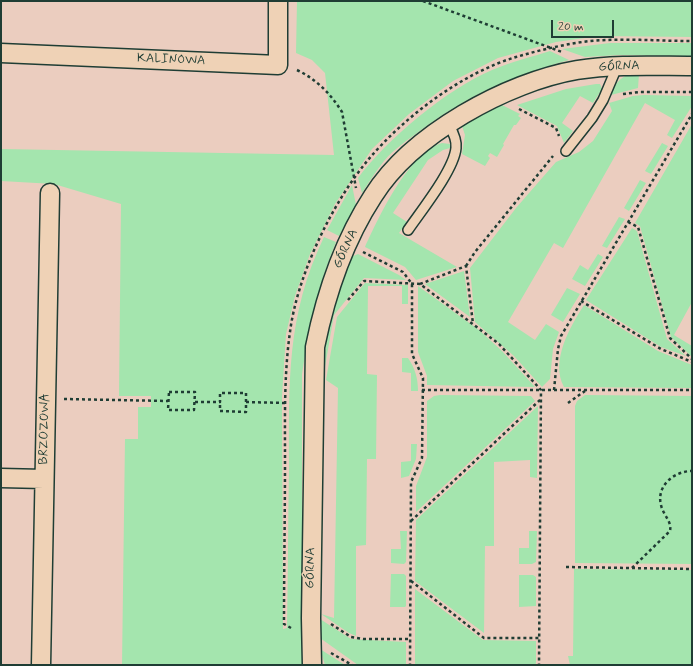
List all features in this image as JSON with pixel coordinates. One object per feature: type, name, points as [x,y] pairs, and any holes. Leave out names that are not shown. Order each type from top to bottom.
[{"type":"street","points":[[278,1],[278,64]]},
{"type":"street","name":"KALINOWA","points":[[1,53],[278,64]]},
{"type":"street","name":"GÓRNA","points":[[312,665],[313,389],[315,347],[332,281],[346,244],[373,195],[392,172],[420,145],[449,125],[495,97],[526,83],[577,70],[617,67],[692,66]]},
{"type":"street","name":"BRZOZOWA","points":[[41,665],[50,193]]},
{"type":"street","points":[[1,478],[44,479]]},
{"type":"lane","points":[[566,151],[592,118],[603,100],[617,67]]},
{"type":"lane","points":[[408,230],[451,166],[456,148],[454,136],[449,125]]},
{"type":"path","points":[[423,1],[576,58],[577,70]]},
{"type":"path","points":[[552,48],[604,40],[692,41]]},
{"type":"path","points":[[278,64],[302,73],[318,84],[337,103],[342,112],[354,179]]},
{"type":"path","points":[[603,100],[628,93],[692,92]]},
{"type":"path","points":[[345,304],[364,281],[420,284],[466,266],[475,252],[551,157],[566,151],[556,128],[495,97]]},
{"type":"path","points":[[554,390],[558,349],[561,336],[692,114]]},
{"type":"path","points":[[628,222],[638,227],[670,338],[692,360]]},
{"type":"path","points":[[346,244],[403,272],[412,284],[412,354],[423,378],[422,458],[410,482],[410,665]]},
{"type":"path","points":[[466,266],[473,324]]},
{"type":"path","points":[[420,284],[499,344],[541,390],[539,665]]},
{"type":"path","points":[[581,301],[661,349],[692,360]]},
{"type":"path","points":[[422,390],[692,390]]},
{"type":"path","points":[[568,403],[585,390]]},
{"type":"path","points":[[168,392],[195,392],[195,402],[194,410],[168,410],[168,392]]},
{"type":"path","points":[[220,392],[246,393],[246,412],[220,411],[220,402],[220,392]]},
{"type":"path","points":[[46,399],[168,401]]},
{"type":"path","points":[[410,521],[541,399]]},
{"type":"path","points":[[195,402],[220,402]]},
{"type":"path","points":[[246,402],[285,403],[284,624]]},
{"type":"path","points":[[632,568],[670,531],[670,522],[661,506],[661,493],[665,484],[678,474],[692,471]]},
{"type":"path","points":[[566,567],[692,569]]},
{"type":"path","points":[[410,581],[484,638],[539,638]]},
{"type":"path","points":[[311,610],[351,637],[363,639],[410,640]]},
{"type":"green space","points":[[297,1],[692,1],[692,37],[599,36],[556,42],[498,58],[453,81],[409,114],[372,149],[335,204],[310,254],[295,296],[286,334],[282,396],[283,629],[287,628],[289,407],[292,350],[302,294],[312,266],[324,237],[336,242],[319,291],[302,374],[302,665],[122,665],[125,439],[138,439],[138,407],[151,407],[151,396],[119,396],[121,204],[54,184],[1,181],[1,149],[334,155],[325,73],[312,60],[296,53]]},
{"type":"green space","points":[[610,43],[692,43],[692,56],[620,55],[585,57],[562,49]]},
{"type":"green space","points":[[550,51],[569,60],[510,80],[474,96],[439,117],[397,148],[384,161],[362,193],[358,178],[370,163],[401,132],[437,102],[456,89],[492,70]]},
{"type":"green space","points":[[630,74],[639,74],[638,88],[611,95],[618,82]]},
{"type":"green space","points":[[600,84],[602,89],[593,103],[580,96],[562,123],[573,131],[564,143],[557,126],[517,105],[566,89]]},
{"type":"green space","points":[[633,96],[692,96],[692,106],[672,138],[667,135],[675,120],[645,103],[563,248],[554,243],[508,322],[535,340],[546,324],[559,332],[553,349],[550,379],[542,387],[514,356],[475,322],[470,268],[516,208],[556,162],[579,152],[593,141],[612,111],[609,103]]},
{"type":"green space","points":[[498,103],[520,114],[518,116],[521,118],[516,125],[514,125],[497,157],[490,153],[488,156],[490,158],[485,166],[462,154],[465,135],[461,123]]},
{"type":"green space","points":[[692,124],[692,302],[674,335],[692,346],[692,357],[671,337],[640,226],[635,223]]},
{"type":"green space","points":[[442,143],[450,144],[450,148],[443,150],[428,160],[393,213],[407,222],[399,233],[457,267],[416,280],[405,267],[365,247],[378,220],[406,172],[430,149]]},
{"type":"green space","points":[[662,143],[668,146],[651,174],[645,171]]},
{"type":"green space","points":[[640,180],[646,183],[629,211],[624,208]]},
{"type":"green space","points":[[352,185],[356,205],[339,236],[327,230]]},
{"type":"green space","points":[[619,217],[625,219],[607,248],[602,246]]},
{"type":"green space","points":[[632,228],[637,231],[667,339],[686,356],[661,347],[586,300]]},
{"type":"green space","points":[[358,254],[406,280],[364,278],[334,315],[323,378],[328,331],[340,286],[351,257]]},
{"type":"green space","points":[[598,254],[603,257],[585,286],[572,279],[580,265],[588,270]]},
{"type":"green space","points":[[464,271],[470,317],[425,284]]},
{"type":"green space","points":[[365,283],[408,285],[408,304],[402,304],[402,286],[368,286],[367,374],[377,375],[376,459],[367,459],[366,545],[356,546],[356,636],[321,614],[334,618],[338,388],[326,380],[337,317]]},
{"type":"green space","points":[[418,286],[479,330],[502,351],[535,387],[427,385],[427,376],[418,352]]},
{"type":"green space","points":[[567,288],[580,294],[563,322],[551,315]]},
{"type":"green space","points":[[584,305],[658,351],[692,365],[692,388],[564,387],[560,377],[560,355],[573,323]]},
{"type":"green space","points":[[402,358],[408,358],[413,366],[417,377],[418,391],[411,391],[411,373],[402,372]]},
{"type":"green space","points":[[585,395],[692,396],[692,564],[575,563],[575,406],[577,401]]},
{"type":"green space","points":[[434,396],[531,396],[535,401],[416,512],[416,486],[427,457],[427,401]]},
{"type":"green space","points":[[538,406],[537,478],[530,477],[530,460],[494,462],[494,546],[485,546],[484,633],[415,581],[416,520]]},
{"type":"green space","points":[[411,444],[417,444],[416,459],[409,476],[401,478],[401,462],[411,461]]},
{"type":"green space","points":[[400,531],[407,531],[406,562],[404,564],[391,563],[391,549],[401,549]]},
{"type":"green space","points":[[529,531],[537,531],[536,562],[532,564],[519,564],[519,548],[529,548]]},
{"type":"green space","points":[[574,569],[692,570],[692,665],[570,665],[568,656],[573,656]]},
{"type":"green space","points":[[391,574],[404,574],[406,576],[405,607],[390,607]]},
{"type":"green space","points":[[519,575],[533,575],[536,577],[536,606],[519,607]]},
{"type":"green space","points":[[415,589],[483,640],[536,641],[535,665],[415,665]]},
{"type":"green space","points":[[320,619],[351,639],[406,642],[406,665],[358,665],[320,638]]},
{"type":"green space","points":[[320,649],[345,665],[325,665]]}]
